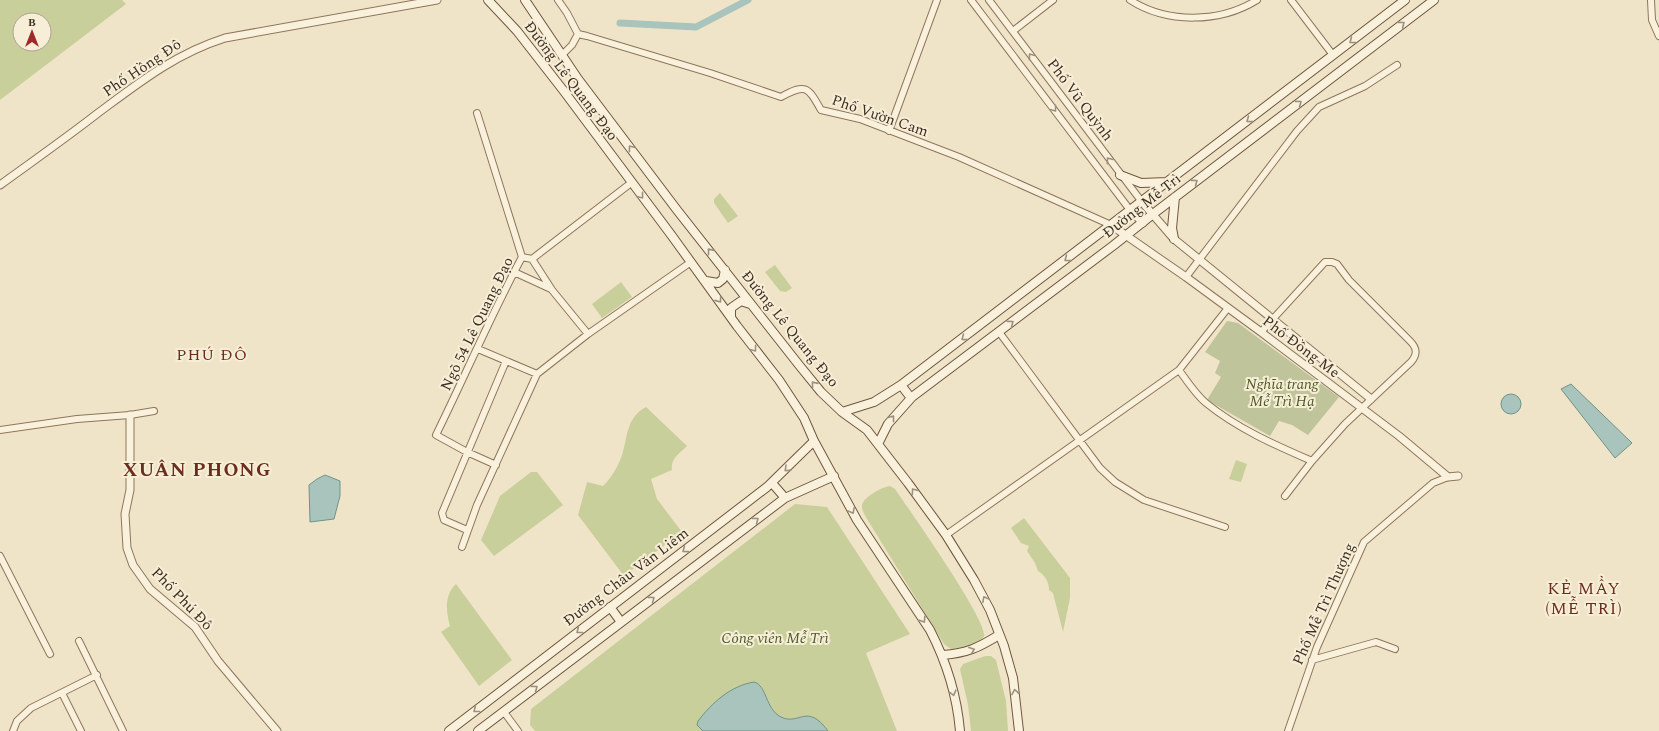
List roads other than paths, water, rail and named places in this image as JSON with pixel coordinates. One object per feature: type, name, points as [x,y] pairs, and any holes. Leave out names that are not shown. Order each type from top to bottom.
[{"type":"main road","name":"Đường Lê Quang Đạo","points":[[488,0],[517,31],[706,281],[731,317],[779,380],[804,418],[814,441],[857,520],[930,630],[943,656],[956,705],[960,731]]},
{"type":"main road","name":"Đường Lê Quang Đạo","points":[[525,0],[562,55],[677,210],[821,392],[842,412],[867,430],[946,535],[974,580],[990,610],[1013,678],[1020,731]]},
{"type":"main road","name":"Đường Mễ Trì","points":[[842,412],[874,402],[901,386],[1405,0]]},
{"type":"main road","name":"Đường Mễ Trì","points":[[878,444],[888,424],[911,398],[1143,223],[1434,0]]},
{"type":"main road","points":[[1120,175],[1141,183],[1168,182]]},
{"type":"main road","points":[[1174,239],[1172,228],[1175,197]]},
{"type":"main road","points":[[706,281],[718,283],[723,279],[725,270]]},
{"type":"main road","points":[[731,317],[731,308],[736,303],[741,301],[751,304]]},
{"type":"main road","points":[[901,386],[911,398]]},
{"type":"main road","name":"Đường Châu Văn Liêm","points":[[450,731],[772,483],[814,441]]},
{"type":"main road","points":[[478,731],[784,498],[834,476]]},
{"type":"main road","points":[[772,483],[784,498]]},
{"type":"main road","points":[[610,607],[621,622]]},
{"type":"main road","points":[[943,656],[961,654],[973,650],[999,635]]},
{"type":"street","name":"Phố Hồng Đô","points":[[0,185],[155,72],[187,52],[225,38],[437,0]]},
{"type":"street","points":[[558,0],[578,34],[572,45],[562,55]]},
{"type":"street","points":[[889,131],[937,0]]},
{"type":"street","name":"Phố Vũ Quỳnh","points":[[971,0],[1130,210]]},
{"type":"street","name":"Phố Vũ Quỳnh","points":[[989,0],[1120,175],[1153,214]]},
{"type":"street","points":[[1013,31],[1053,0]]},
{"type":"street","points":[[1130,0],[1154,11],[1201,17],[1231,13],[1257,0]]},
{"type":"street","points":[[1291,0],[1333,55]]},
{"type":"street","points":[[1651,0],[1652,20],[1659,36]]},
{"type":"street","name":"Phố Vườn Cam","points":[[578,34],[593,37],[710,73],[781,97],[798,88],[804,88],[811,92],[821,110],[845,115],[965,160],[1111,225]]},
{"type":"street","points":[[1186,277],[1297,131],[1319,107],[1365,86],[1397,65]]},
{"type":"street","points":[[477,113],[522,258]]},
{"type":"street","name":"Ngõ 54 Lê Quang Đạo","points":[[467,452],[436,435],[478,349],[497,306],[522,258],[532,259],[631,183]]},
{"type":"street","points":[[1130,210],[1143,223]]},
{"type":"street","name":"Phố Đồng Me","points":[[1153,214],[1174,239],[1371,399]]},
{"type":"street","name":"Phố Đồng Me","points":[[1111,225],[1186,277],[1261,332],[1448,476]]},
{"type":"street","points":[[532,259],[552,290],[588,334]]},
{"type":"street","points":[[462,547],[467,530],[538,374],[588,334],[691,262]]},
{"type":"street","points":[[1261,332],[1324,262],[1332,262],[1337,264],[1350,280],[1410,341],[1416,351],[1414,359],[1361,408],[1312,462],[1285,496]]},
{"type":"street","points":[[514,272],[552,290]]},
{"type":"street","points":[[946,535],[1178,370],[1228,308]]},
{"type":"street","points":[[999,332],[1080,439],[1100,468],[1115,482],[1144,500],[1225,527]]},
{"type":"street","points":[[478,349],[506,362],[538,374]]},
{"type":"street","points":[[467,530],[444,520],[442,513],[506,362]]},
{"type":"street","points":[[1178,370],[1205,402],[1240,427],[1270,443],[1312,462]]},
{"type":"street","points":[[0,430],[84,418],[130,415],[154,411]]},
{"type":"street","name":"Phố Phú Đô","points":[[130,415],[130,490],[125,514],[127,548],[133,565],[150,589],[195,627],[218,661],[277,731]]},
{"type":"street","points":[[467,452],[496,465]]},
{"type":"street","points":[[1448,476],[1458,476]]},
{"type":"street","name":"Phố Mễ Trì Thượng","points":[[1288,731],[1317,647],[1364,542],[1433,483],[1448,476]]},
{"type":"street","points":[[0,556],[50,654]]},
{"type":"street","points":[[79,641],[97,675],[123,731]]},
{"type":"street","points":[[1312,660],[1376,642],[1394,649]]},
{"type":"street","points":[[13,731],[17,721],[31,708],[97,675]]},
{"type":"street","points":[[62,693],[81,731]]},
{"type":"street","points":[[504,712],[518,731]]},
{"type":"water","points":[[1571,384],[1632,443],[1615,458],[1561,389]]},
{"type":"water","points":[[1511,394],[1518,397],[1521,404],[1518,411],[1511,414],[1504,411],[1501,404],[1504,397]]},
{"type":"water","points":[[325,475],[340,481],[340,496],[334,519],[310,522],[309,485]]},
{"type":"water","points":[[754,682],[758,684],[764,692],[772,709],[781,717],[793,719],[809,716],[821,722],[828,731],[703,731],[697,725],[703,714],[722,696],[737,687]]},
{"type":"waterway","points":[[620,23],[696,27],[748,0]]},
{"type":"district","name":"PHÚ ĐÔ","points":[[212,355]]},
{"type":"district","name":"XUÂN PHONG","points":[[197,470]]},
{"type":"district","name":"KẺ MẨY (MỄ TRÌ)","points":[[1584,599]]},
{"type":"park label","name":"Nghĩa trang Mễ Trì Hạ","points":[[1282,392]]},
{"type":"park label","name":"Công viên Mễ Trì","points":[[775,638]]}]
